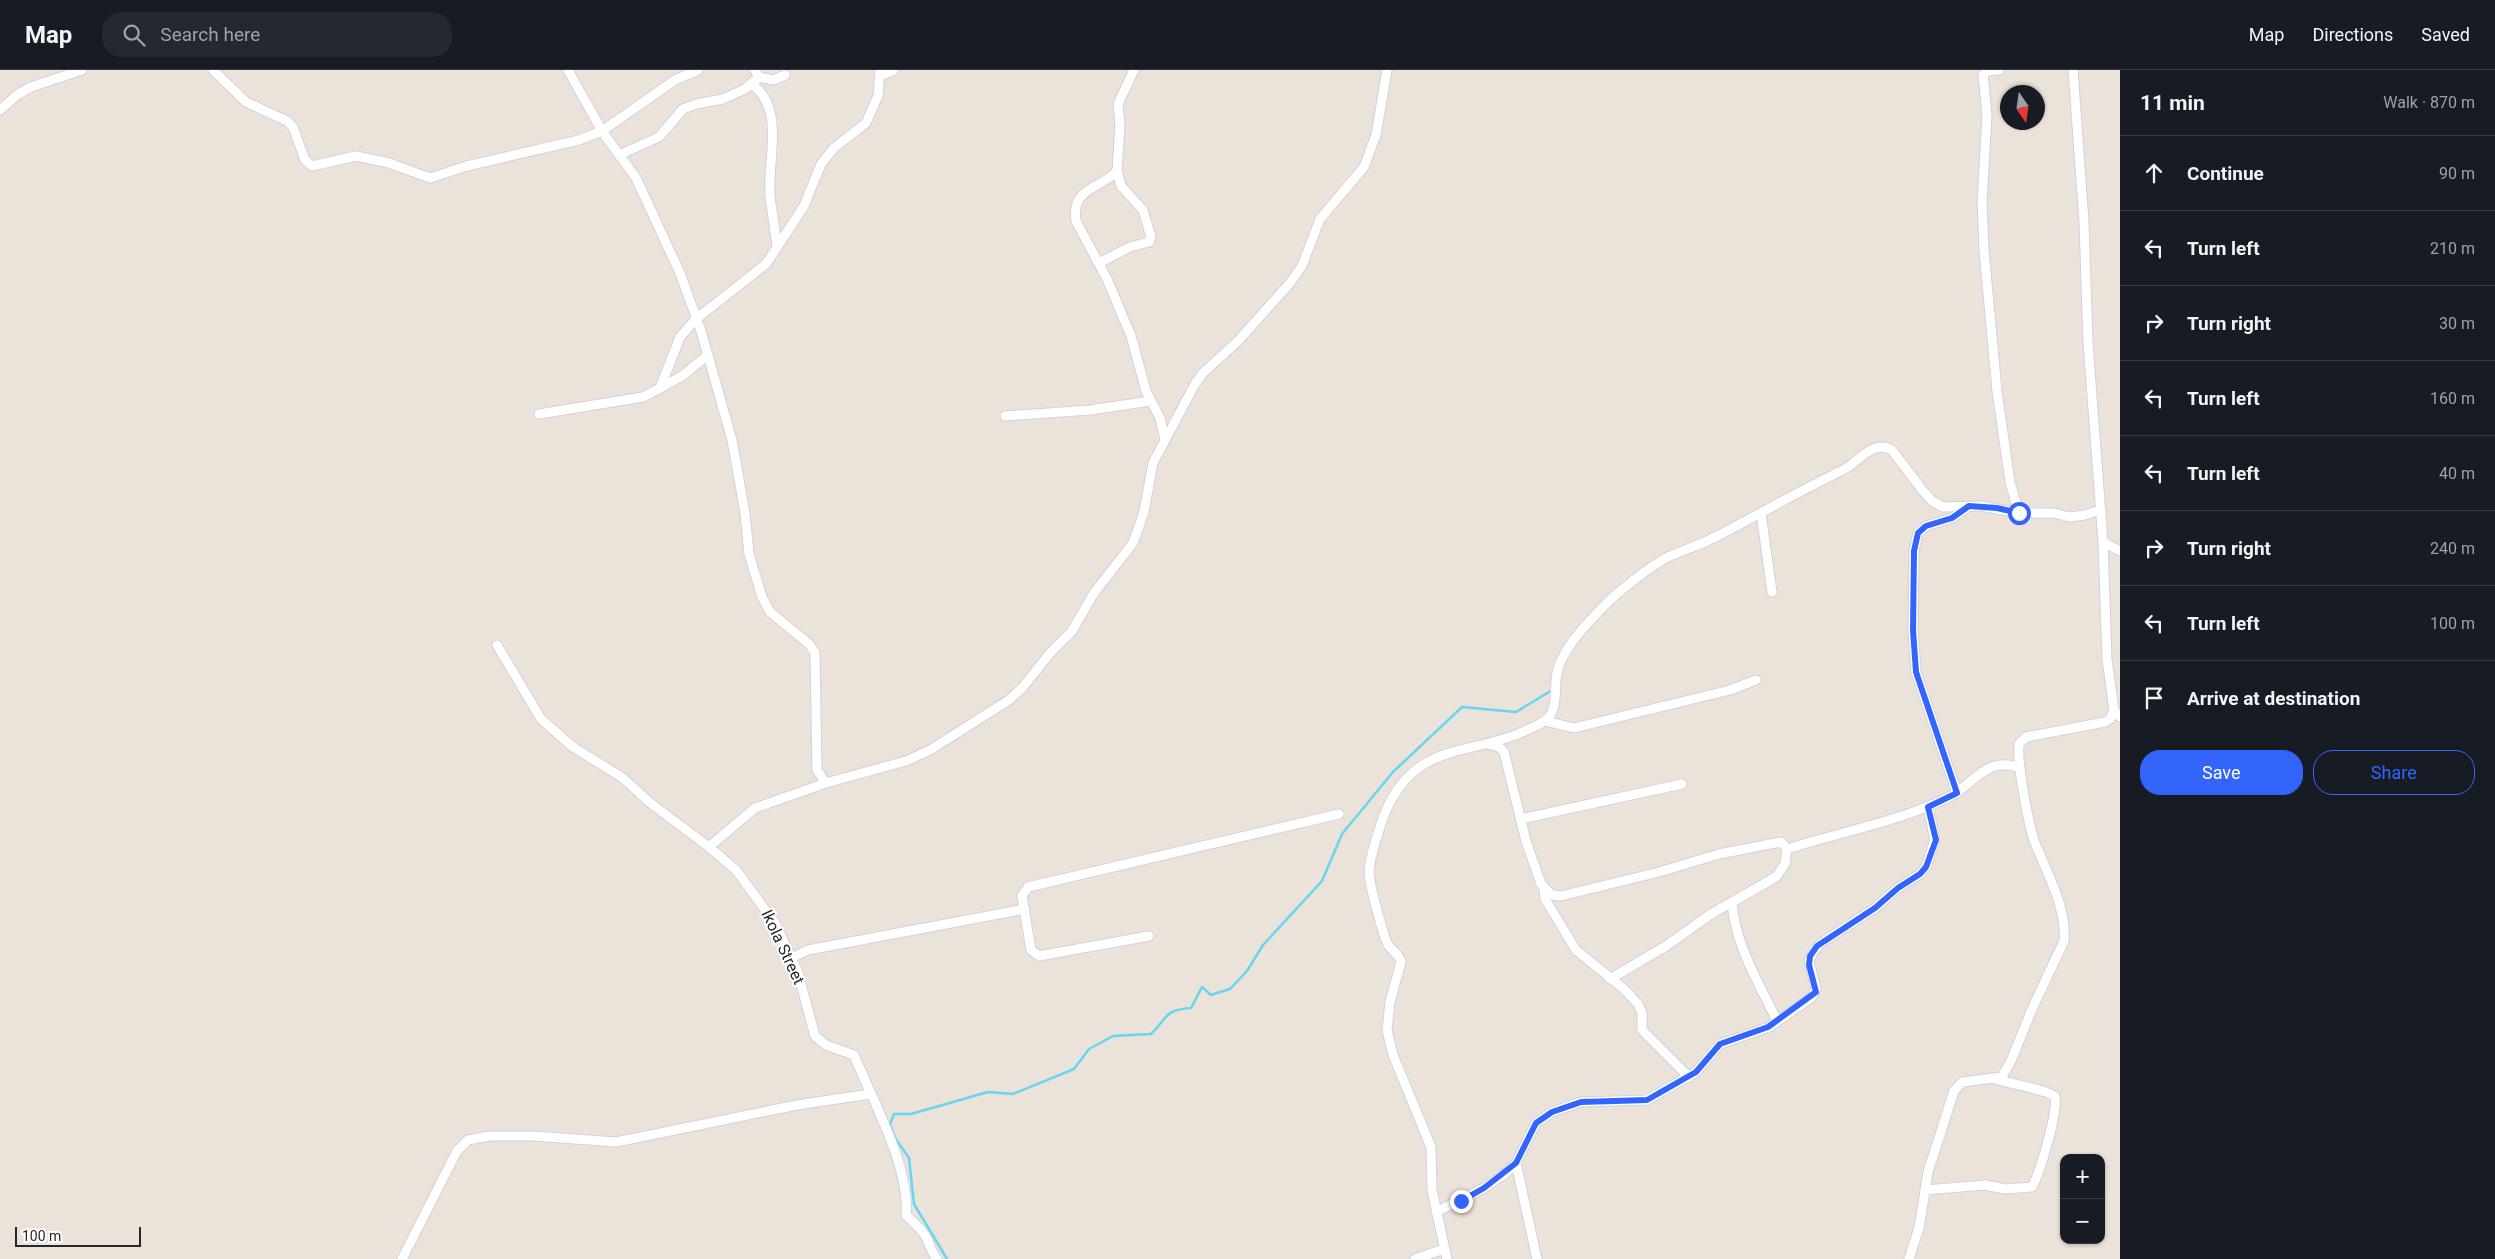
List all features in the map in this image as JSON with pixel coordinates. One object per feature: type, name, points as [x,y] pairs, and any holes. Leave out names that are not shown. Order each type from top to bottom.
[{"type":"street","points":[[0,110],[17,94],[31,87],[82,70]]},
{"type":"street","points":[[213,70],[246,102],[287,121],[293,127],[305,160],[312,166],[356,156],[389,163],[430,178],[467,166],[579,140],[602,131],[675,80],[698,70]]},
{"type":"street","points":[[568,70],[602,131],[636,178],[664,238],[696,319],[732,440],[745,513],[749,554],[762,597],[770,612],[809,644],[815,654],[817,770],[826,783]]},
{"type":"street","points":[[660,388],[680,337],[696,319],[766,264],[777,246],[791,230],[804,206],[821,164],[834,148],[866,123],[878,96],[880,73],[894,70]]},
{"type":"street","points":[[1099,263],[1130,247],[1149,242],[1151,237],[1143,210],[1121,186],[1116,171],[1120,126],[1118,104],[1134,70]]},
{"type":"street","points":[[709,847],[755,808],[826,783],[906,761],[930,750],[1009,700],[1072,631],[1094,594],[1133,542],[1144,512],[1154,463],[1195,384],[1238,341],[1290,283],[1302,266],[1320,219],[1364,167],[1376,135],[1387,70]]},
{"type":"street","points":[[1999,70],[1987,71],[1983,75],[1987,115],[1982,202],[1984,250],[1997,391],[2010,482],[2019,513]]},
{"type":"street","points":[[2073,70],[2084,222],[2088,344],[2103,542],[2107,659],[2114,710],[2120,717]]},
{"type":"street","points":[[619,155],[659,137],[683,109],[696,104],[723,99],[752,84],[757,74],[773,80],[785,75]]},
{"type":"street","points":[[752,84],[760,90],[768,102],[773,122],[770,195],[777,246]]},
{"type":"street","points":[[1116,171],[1103,183],[1086,190],[1078,198],[1074,212],[1076,221],[1099,263],[1131,336],[1151,401],[1160,418],[1165,440]]},
{"type":"street","points":[[539,414],[643,397],[682,376],[708,356]]},
{"type":"street","points":[[1005,416],[1090,410],[1151,401]]},
{"type":"street","points":[[1447,1259],[1432,1190],[1431,1147],[1393,1055],[1387,1030],[1390,1002],[1401,962],[1400,956],[1388,945],[1369,872],[1372,852],[1388,806],[1402,783],[1417,768],[1441,755],[1513,736],[1545,721],[1551,715],[1554,707],[1557,671],[1564,656],[1603,607],[1647,571],[1669,557],[1697,546],[1851,466],[1870,450],[1885,446],[1895,454],[1908,474],[1932,501],[1943,507],[1956,509],[1969,506],[1997,508],[2019,513],[2047,513],[2069,517],[2101,510]]},
{"type":"street","points":[[1957,793],[1916,672],[1913,630],[1914,551],[1918,533],[1926,526],[1952,518],[1969,506]]},
{"type":"street","points":[[1761,513],[1772,592]]},
{"type":"street","points":[[2103,542],[2119,551],[2104,562]]},
{"type":"street","name":"Ikola Street","points":[[497,646],[541,719],[573,747],[623,778],[649,802],[709,847],[736,870],[768,910],[798,973],[815,1036],[826,1045],[854,1055],[897,1160],[907,1201],[906,1215],[921,1231],[930,1250],[938,1259]]},
{"type":"street","points":[[1545,721],[1574,728],[1730,690],[1756,680]]},
{"type":"street","points":[[1909,1259],[1919,1228],[1928,1172],[1956,1086],[1962,1082],[2002,1077],[2011,1062],[2039,994],[2062,948],[2065,931],[2059,904],[2034,840],[2020,768],[2018,752],[2022,739],[2033,735],[2105,722],[2110,718],[2114,710]]},
{"type":"street","points":[[1483,744],[1499,747],[1504,752],[1526,840],[1541,884],[1552,895],[1568,895],[1719,854],[1768,843],[1781,842],[1787,849],[1785,864],[1776,878],[1732,902],[1610,979]]},
{"type":"street","points":[[1787,849],[1928,807],[1957,793],[1971,778],[1993,766],[2007,764],[2020,768]]},
{"type":"street","points":[[1521,819],[1682,784]]},
{"type":"street","points":[[1436,1212],[1484,1188],[1516,1163],[1536,1123],[1564,1106],[1581,1102],[1647,1100],[1696,1072],[1720,1044],[1747,1036],[1777,1022],[1816,992],[1809,965],[1810,956],[1817,946],[1875,908],[1898,888],[1920,874],[1926,867],[1936,840],[1928,807]]},
{"type":"street","points":[[1149,936],[1039,956],[1031,950],[1022,896],[1028,887],[1339,814]]},
{"type":"street","points":[[1544,888],[1545,900],[1576,950],[1638,1004],[1642,1013],[1641,1026],[1645,1034],[1688,1077]]},
{"type":"street","points":[[1732,902],[1734,924],[1740,944],[1777,1022]]},
{"type":"street","points":[[791,958],[808,950],[1025,908]]},
{"type":"street","points":[[1925,1190],[1985,1185],[2005,1189],[2032,1187],[2036,1179],[2056,1105],[2055,1097],[2045,1091],[2012,1085],[1995,1079]]},
{"type":"street","points":[[402,1259],[457,1150],[468,1140],[489,1136],[534,1136],[616,1142],[796,1105],[870,1094]]},
{"type":"street","points":[[1516,1163],[1537,1259]]},
{"type":"street","points":[[1415,1259],[1444,1249]]},
{"type":"waterway","points":[[947,1259],[914,1204],[909,1158],[895,1138],[890,1124],[894,1114],[911,1114],[988,1092],[1013,1094],[1074,1069],[1089,1049],[1113,1036],[1151,1034],[1171,1013],[1191,1008],[1202,987],[1211,995],[1230,989],[1247,971],[1263,945],[1322,881],[1342,834],[1393,772],[1462,707],[1516,712],[1554,689]]},
{"type":"route","points":[[1461,1201],[1506,1173],[1516,1163],[1536,1123],[1552,1112],[1564,1106],[1581,1102],[1601,1100],[1638,1102],[1647,1100],[1696,1072],[1720,1044],[1731,1042],[1768,1027],[1812,997],[1816,989],[1809,965],[1810,956],[1817,946],[1875,908],[1898,888],[1920,874],[1926,867],[1936,840],[1928,807],[1957,793],[1926,707],[1916,672],[1913,630],[1914,551],[1918,533],[1926,526],[1940,520],[1952,518],[1969,506],[1997,508],[2019,513]]}]
